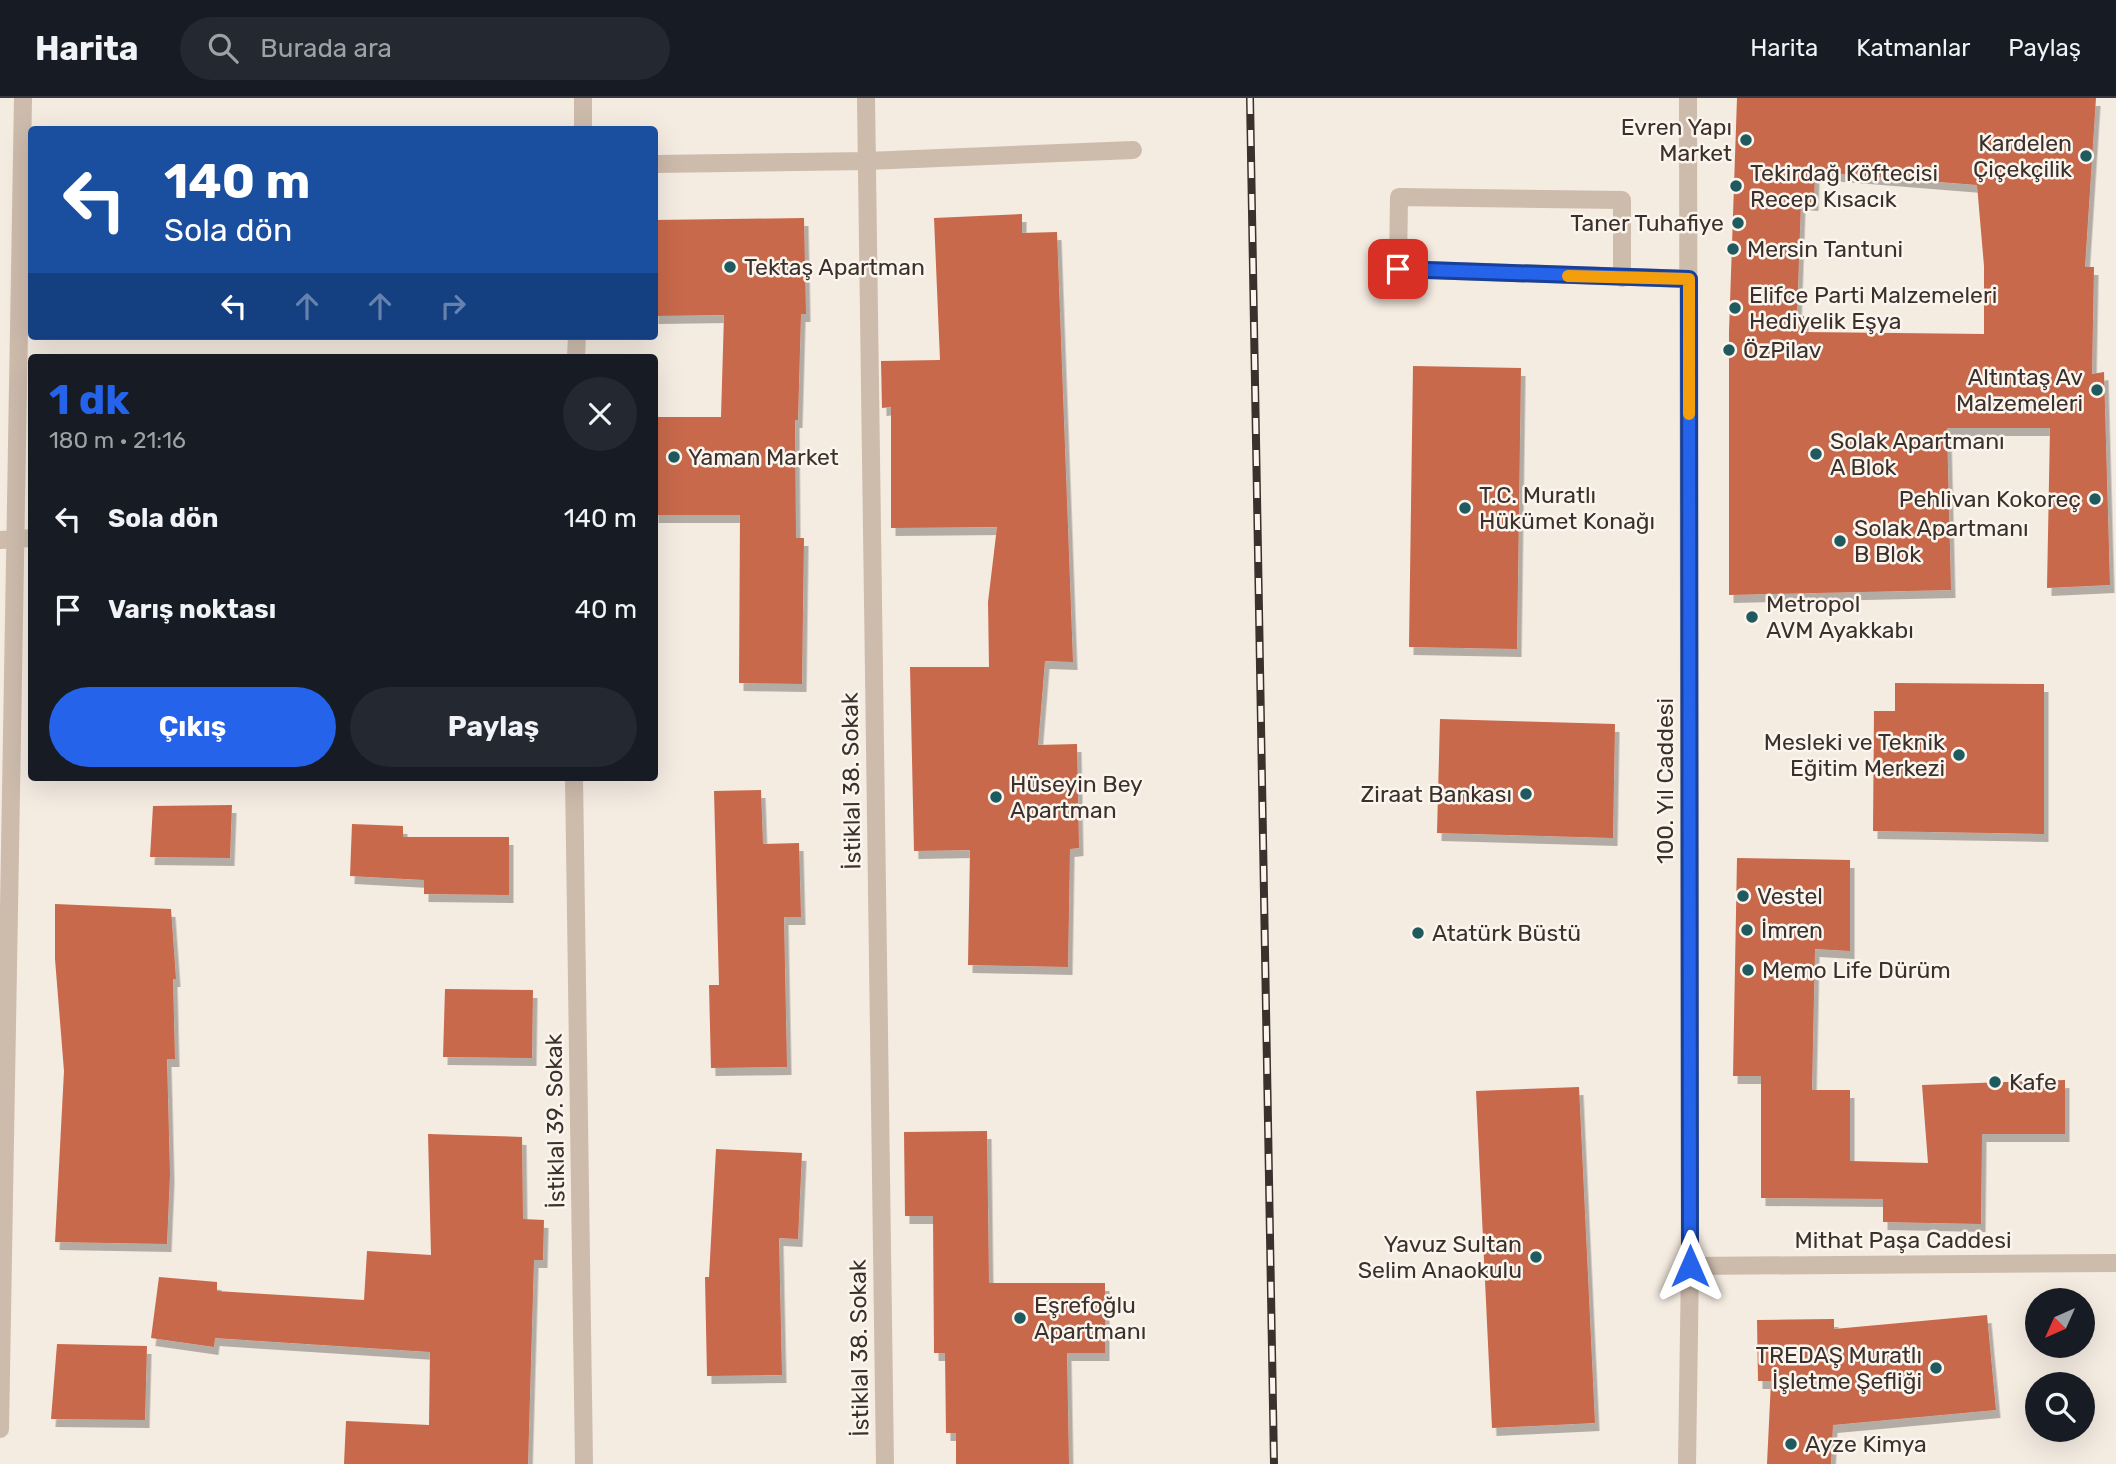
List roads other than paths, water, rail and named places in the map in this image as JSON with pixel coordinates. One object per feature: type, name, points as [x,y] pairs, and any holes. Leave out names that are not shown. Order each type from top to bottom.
[{"type":"street","points":[[0,1429],[7,539],[23,98]]},
{"type":"street","points":[[583,98],[583,126]]},
{"type":"street","name":"İstiklal 38. Sokak","points":[[866,98],[885,1464]]},
{"type":"street","name":"100. Yıl Caddesi","points":[[1687,1464],[1690,1266],[1688,98]]},
{"type":"street","points":[[658,164],[867,161],[1133,150]]},
{"type":"street","points":[[1622,278],[1622,200],[1399,197],[1398,269],[1622,278],[1689,279]]},
{"type":"street","points":[[7,539],[28,538]]},
{"type":"street","name":"İstiklal 39. Sokak","points":[[574,781],[584,1464]]},
{"type":"street","name":"Mithat Paşa Caddesi","points":[[1690,1266],[2116,1263]]},
{"type":"railway","points":[[1250,98],[1274,1464]]},
{"type":"place","name":"Evren Yapı Market","points":[[1746,140]]},
{"type":"place","name":"Kardelen Çiçekçilik","points":[[2086,156]]},
{"type":"place","name":"Tekirdağ Köftecisi Recep Kısacık","points":[[1736,186]]},
{"type":"place","name":"Taner Tuhafiye","points":[[1738,223]]},
{"type":"place","name":"Mersin Tantuni","points":[[1733,249]]},
{"type":"place","name":"Tektaş Apartman","points":[[730,267]]},
{"type":"place","name":"Elifce Parti Malzemeleri Hediyelik Eşya","points":[[1735,308]]},
{"type":"place","name":"ÖzPilav","points":[[1729,350]]},
{"type":"place","name":"Altıntaş Av Malzemeleri","points":[[2097,390]]},
{"type":"place","name":"Solak Apartmanı A Blok","points":[[1816,454]]},
{"type":"place","name":"Yaman Market","points":[[674,457]]},
{"type":"place","name":"Pehlivan Kokoreç","points":[[2095,499]]},
{"type":"place","name":"T.C. Muratlı Hükümet Konağı","points":[[1465,508]]},
{"type":"place","name":"Solak Apartmanı B Blok","points":[[1840,541]]},
{"type":"place","name":"Metropol AVM Ayakkabı","points":[[1752,617]]},
{"type":"place","name":"Mesleki ve Teknik Eğitim Merkezi","points":[[1959,755]]},
{"type":"place","name":"Ziraat Bankası","points":[[1526,794]]},
{"type":"place","name":"Hüseyin Bey Apartman","points":[[996,797]]},
{"type":"place","name":"Vestel","points":[[1743,896]]},
{"type":"place","name":"İmren","points":[[1747,930]]},
{"type":"place","name":"Atatürk Büstü","points":[[1418,933]]},
{"type":"place","name":"Memo Life Dürüm","points":[[1748,970]]},
{"type":"place","name":"Kafe","points":[[1995,1082]]},
{"type":"place","name":"Yavuz Sultan Selim Anaokulu","points":[[1536,1257]]},
{"type":"place","name":"Eşrefoğlu Apartmanı","points":[[1020,1318]]},
{"type":"place","name":"TREDAŞ Muratlı İşletme Şefliği","points":[[1936,1368]]},
{"type":"place","name":"Ayze Kimya","points":[[1791,1444]]}]
